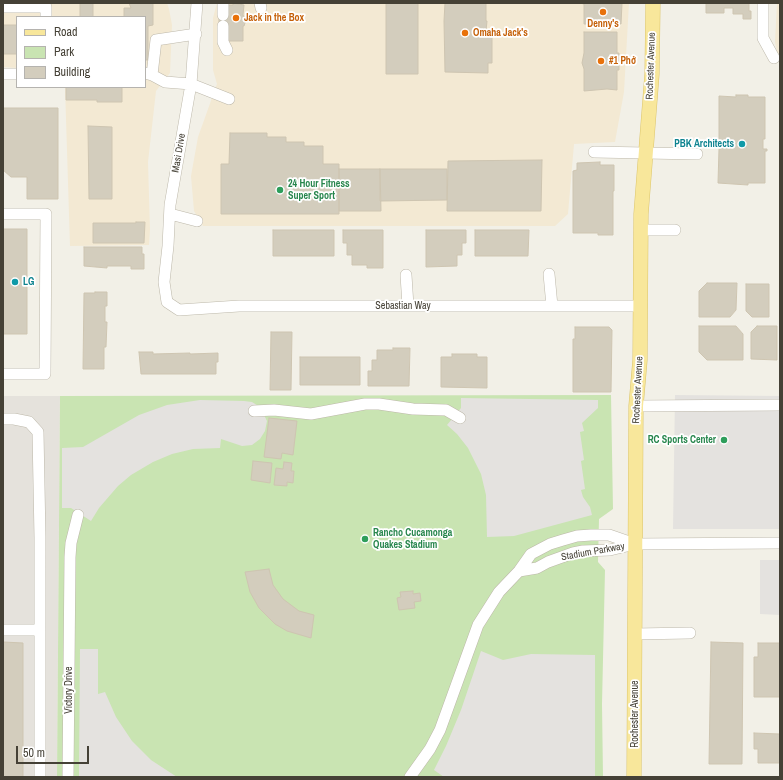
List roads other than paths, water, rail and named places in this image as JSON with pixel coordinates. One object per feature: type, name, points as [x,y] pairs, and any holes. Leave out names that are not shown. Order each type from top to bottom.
[{"type":"main road","name":"Rochester Avenue","points":[[634,777],[636,406],[640,360],[641,214],[652,74],[652,3]]},
{"type":"street","name":"Masi Drive","points":[[167,302],[164,282],[170,205],[191,84],[196,34],[197,3]]},
{"type":"street","points":[[223,3],[223,42],[227,50]]},
{"type":"street","points":[[763,3],[763,38],[774,58]]},
{"type":"street","points":[[3,6],[46,7],[46,16]]},
{"type":"street","points":[[196,34],[156,40],[148,74],[165,82],[191,84],[229,99]]},
{"type":"street","points":[[3,74],[16,74]]},
{"type":"street","points":[[594,152],[697,154]]},
{"type":"street","points":[[3,214],[46,214],[46,221],[45,374],[3,374]]},
{"type":"street","points":[[170,214],[197,221]]},
{"type":"street","points":[[641,230],[675,230]]},
{"type":"street","points":[[549,274],[552,306]]},
{"type":"street","points":[[406,275],[408,306]]},
{"type":"street","name":"Sebastian Way","points":[[167,302],[179,310],[240,306],[640,306]]},
{"type":"street","points":[[254,411],[274,410],[311,414],[365,404],[379,404],[413,409],[446,410],[460,418]]},
{"type":"street","points":[[636,406],[780,404]]},
{"type":"street","points":[[3,419],[14,419],[29,422],[38,432],[40,777]]},
{"type":"street","name":"Victory Drive","points":[[68,777],[70,550],[78,515]]},
{"type":"street","name":"Stadium Parkway","points":[[415,776],[440,730],[478,625],[499,592],[519,571],[531,554],[550,544],[577,536],[609,535],[635,544]]},
{"type":"street","points":[[635,544],[780,543]]},
{"type":"street","name":"Stadium Parkway","points":[[519,571],[537,568],[548,562],[573,553],[610,550],[635,544]]},
{"type":"street","points":[[3,630],[40,630]]},
{"type":"street","points":[[635,634],[690,633]]},
{"type":"place","name":"Denny's","points":[[603,12]]},
{"type":"place","name":"Jack in the Box","points":[[236,18]]},
{"type":"place","name":"Omaha Jack's","points":[[465,33]]},
{"type":"place","name":"#1 Phở","points":[[601,61]]},
{"type":"place","name":"PBK Architects","points":[[742,144]]},
{"type":"place","name":"24 Hour Fitness Super Sport","points":[[280,190]]},
{"type":"place","name":"LG","points":[[15,282]]},
{"type":"place","name":"RC Sports Center","points":[[724,440]]},
{"type":"place","name":"Rancho Cucamonga Quakes Stadium","points":[[365,539]]}]
